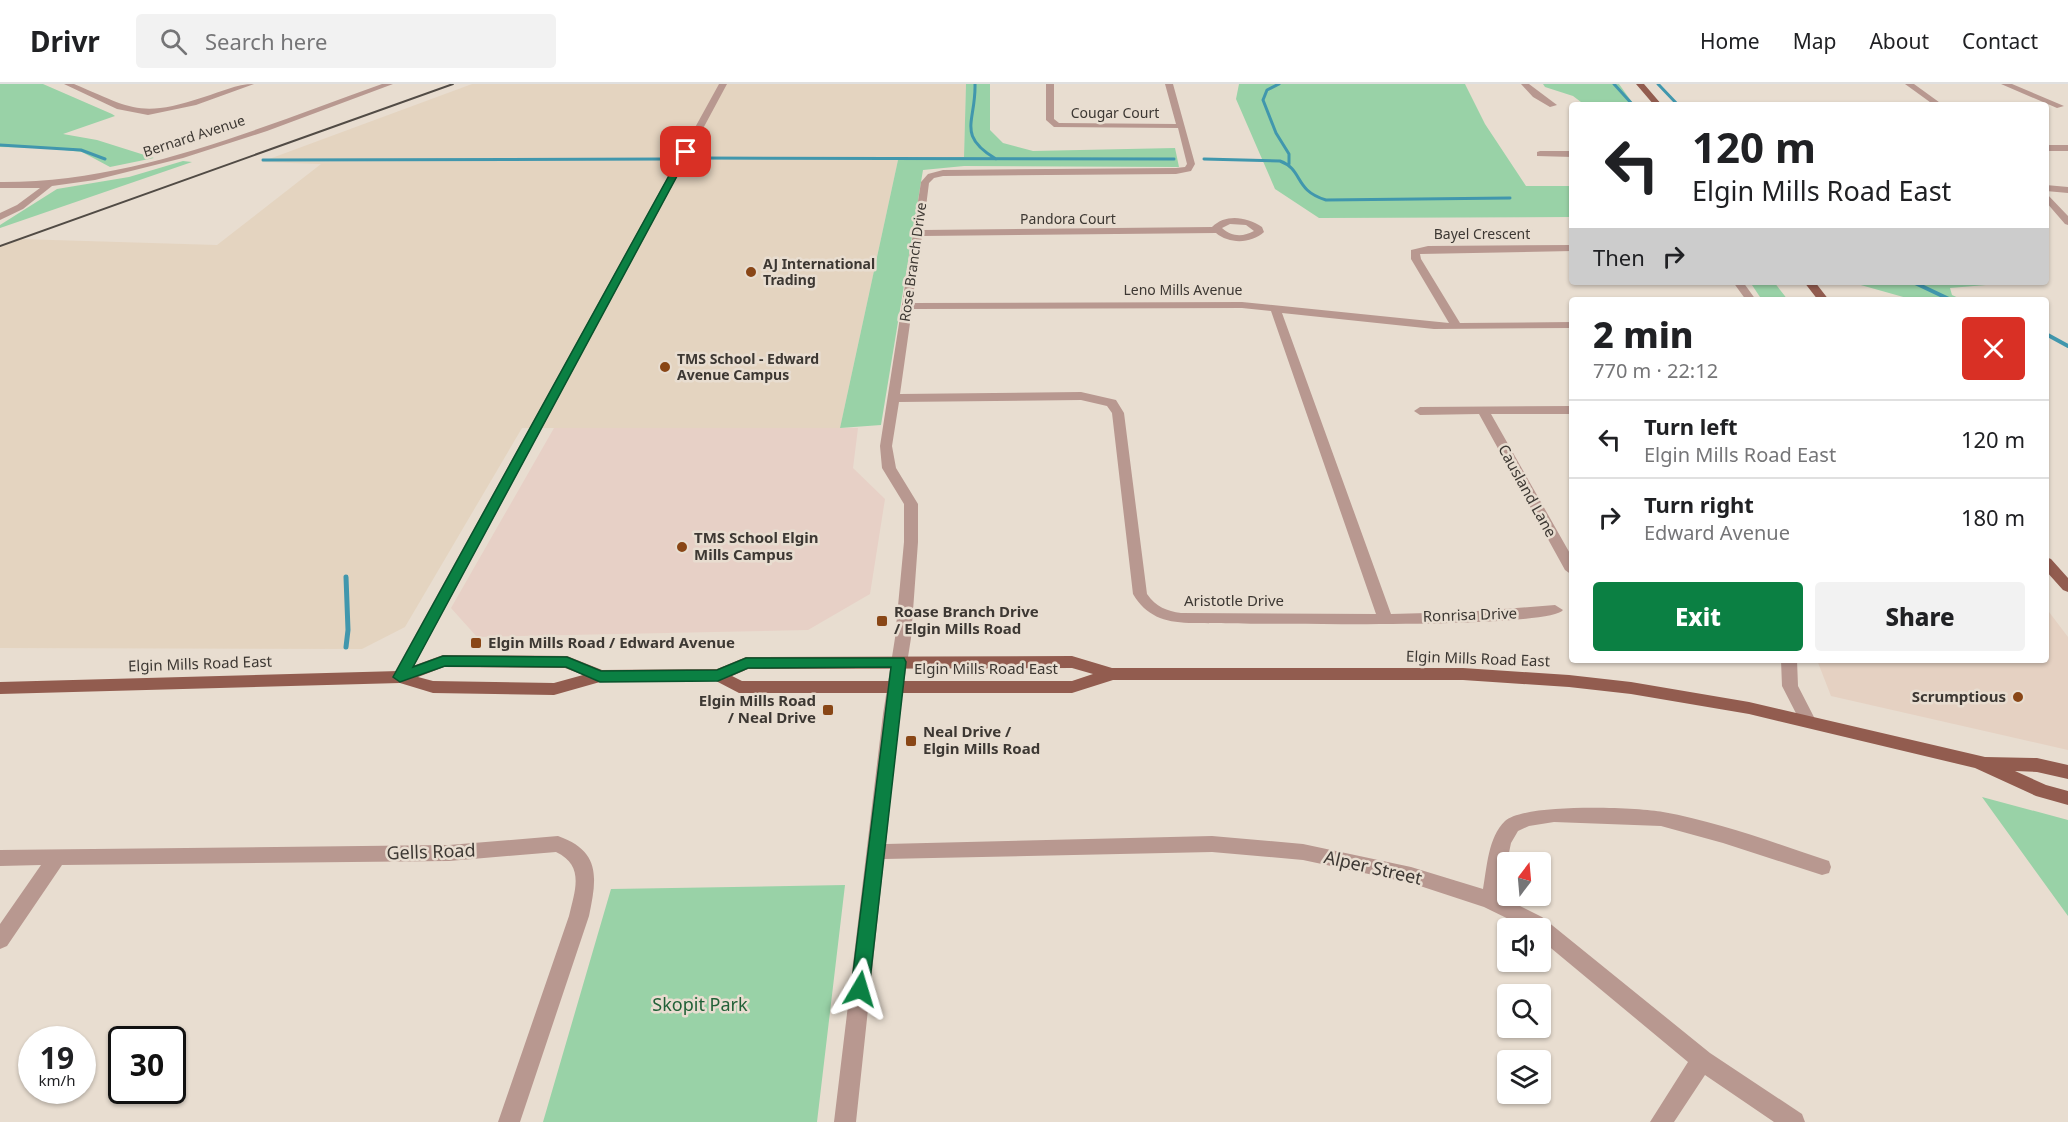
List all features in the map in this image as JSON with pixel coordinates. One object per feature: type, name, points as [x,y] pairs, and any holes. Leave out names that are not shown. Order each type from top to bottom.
[{"type":"main road","points":[[1640,84],[1655,102]]},
{"type":"main road","points":[[1812,285],[1822,297]]},
{"type":"main road","points":[[2049,565],[2068,587]]},
{"type":"main road","name":"Elgin Mills Road East","points":[[400,677],[443,661],[567,662],[600,676]]},
{"type":"main road","name":"Elgin Mills Road East","points":[[0,687],[400,677],[433,687],[554,689],[600,676],[718,675],[746,663],[1072,662],[1112,674],[1439,674],[1520,677],[1631,688],[1749,708],[1979,762],[2037,765],[2068,772]]},
{"type":"main road","name":"Elgin Mills Road East","points":[[718,675],[739,687],[1072,687],[1112,674]]},
{"type":"main road","name":"Elgin Mills Road East","points":[[1979,762],[2042,791],[2068,798]]},
{"type":"street","points":[[68,84],[132,111],[146,114],[167,110],[250,84]]},
{"type":"street","points":[[78,88],[94,84]]},
{"type":"street","name":"Bernard Avenue","points":[[0,185],[49,184],[122,172],[171,160],[389,84]]},
{"type":"street","points":[[400,677],[723,84]]},
{"type":"street","name":"Cougar Court","points":[[1050,84],[1050,120],[1057,125],[1182,126]]},
{"type":"street","name":"Rose Branch Drive","points":[[845,1122],[899,662],[912,523],[911,504],[894,480],[886,456],[925,182],[935,174],[1188,169],[1191,164],[1190,153],[1169,84]]},
{"type":"street","points":[[1525,84],[1536,96],[1553,105]]},
{"type":"street","points":[[1909,84],[1935,102]]},
{"type":"street","points":[[2005,84],[2060,106]]},
{"type":"street","points":[[2049,148],[2068,148]]},
{"type":"street","points":[[1540,154],[1569,154]]},
{"type":"street","points":[[0,217],[20,207],[49,184]]},
{"type":"street","points":[[2049,188],[2068,190]]},
{"type":"street","points":[[2049,200],[2068,222]]},
{"type":"street","name":"Pandora Court","points":[[918,233],[1218,230]]},
{"type":"street","name":"Bayel Crescent","points":[[1457,326],[1416,259],[1415,252],[1428,249],[1569,248]]},
{"type":"street","name":"Leno Mills Avenue","points":[[908,306],[1234,304],[1423,325],[1457,326]]},
{"type":"street","points":[[1275,308],[1385,618]]},
{"type":"street","points":[[1457,326],[1569,325]]},
{"type":"street","name":"Aristotle Drive","points":[[894,398],[1081,396],[1112,403],[1118,413],[1140,594],[1144,603],[1160,614],[1173,618],[1385,618]]},
{"type":"street","name":"Causland Lane","points":[[1483,410],[1569,565]]},
{"type":"street","points":[[1420,411],[1569,410]]},
{"type":"street","name":"Ronrisa Drive","points":[[1385,618],[1500,616],[1555,610]]},
{"type":"street","points":[[1789,663],[1790,686],[1808,721]]},
{"type":"street","points":[[1490,900],[1502,842],[1512,826],[1526,819],[1554,815],[1661,819],[1723,835],[1822,867]]},
{"type":"street","name":"Gells Road","points":[[0,858],[449,853],[537,845],[558,844],[567,847],[583,864],[586,885],[579,916],[509,1122]]},
{"type":"street","name":"Alper Street","points":[[876,852],[929,848],[1212,844],[1303,852],[1411,875],[1490,900],[1535,923],[1702,1060],[1794,1122]]},
{"type":"street","points":[[0,940],[57,857]]},
{"type":"street","points":[[1661,1122],[1702,1060]]},
{"type":"shaded area","points":[[472,84],[966,84],[964,158],[898,160],[840,428],[522,428],[405,627],[362,649],[0,648],[0,246],[20,239],[217,245],[321,164],[261,162]]},
{"type":"shaded area","name":"TMS School Elgin Mills Campus","points":[[554,428],[858,428],[853,468],[885,499],[870,594],[808,630],[477,637],[451,608]]},
{"type":"shaded area","points":[[2049,612],[2068,637],[2068,750],[1831,696],[1818,663],[2049,663]]},
{"type":"green space","points":[[0,84],[43,84],[112,114],[115,116],[63,134],[97,140],[154,158],[110,167],[82,152],[47,148],[0,147]]},
{"type":"green space","points":[[966,84],[990,84],[990,130],[1003,143],[1033,151],[1175,148],[1179,167],[964,166],[923,170],[881,425],[840,428],[898,160],[964,157]]},
{"type":"green space","points":[[1239,84],[1465,84],[1485,124],[1526,186],[1569,186],[1569,217],[1319,218],[1275,189],[1236,99]]},
{"type":"green space","points":[[1543,84],[1619,84],[1632,102],[1581,102],[1573,96],[1545,87]]},
{"type":"green space","points":[[183,161],[192,162],[0,228],[0,225],[57,189],[129,177]]},
{"type":"green space","points":[[1752,285],[1776,285],[1786,297],[1760,297]]},
{"type":"green space","points":[[1861,285],[1986,285],[1950,288],[1952,295],[1956,297],[1903,297]]},
{"type":"green space","points":[[1982,797],[2068,820],[2068,916]]},
{"type":"green space","name":"Skopit Park","points":[[845,885],[817,1122],[543,1122],[611,889]]},
{"type":"waterway","points":[[975,84],[972,135],[976,142],[996,159]]},
{"type":"waterway","points":[[1279,84],[1267,90],[1263,100],[1276,133],[1289,154],[1289,164]]},
{"type":"waterway","points":[[1614,84],[1630,102]]},
{"type":"waterway","points":[[1658,84],[1675,102]]},
{"type":"waterway","points":[[0,145],[81,150],[105,159]]},
{"type":"waterway","points":[[697,158],[996,159]]},
{"type":"waterway","points":[[263,160],[667,159]]},
{"type":"waterway","points":[[996,159],[1174,159]]},
{"type":"waterway","points":[[1204,159],[1280,161],[1293,169],[1308,191],[1326,200],[1510,198]]},
{"type":"waterway","points":[[1919,285],[1945,297]]},
{"type":"waterway","points":[[2049,336],[2068,346]]},
{"type":"waterway","points":[[346,577],[348,630],[346,647]]},
{"type":"railway","points":[[0,246],[453,84]]},
{"type":"place","name":"AJ International Trading","points":[[751,272]]},
{"type":"place","name":"TMS School - Edward Avenue Campus","points":[[665,367]]},
{"type":"place","name":"TMS School Elgin Mills Campus","points":[[682,547]]},
{"type":"place","name":"Roase Branch Drive / Elgin Mills Road","points":[[882,621]]},
{"type":"place","name":"Elgin Mills Road / Edward Avenue","points":[[476,643]]},
{"type":"place","name":"Scrumptious","points":[[2018,697]]},
{"type":"place","name":"Elgin Mills Road / Neal Drive","points":[[828,710]]},
{"type":"place","name":"Neal Drive / Elgin Mills Road","points":[[911,741]]},
{"type":"route","points":[[686,152],[400,677],[443,661],[567,662],[600,676],[718,675],[746,663],[899,662],[860,989]]}]
